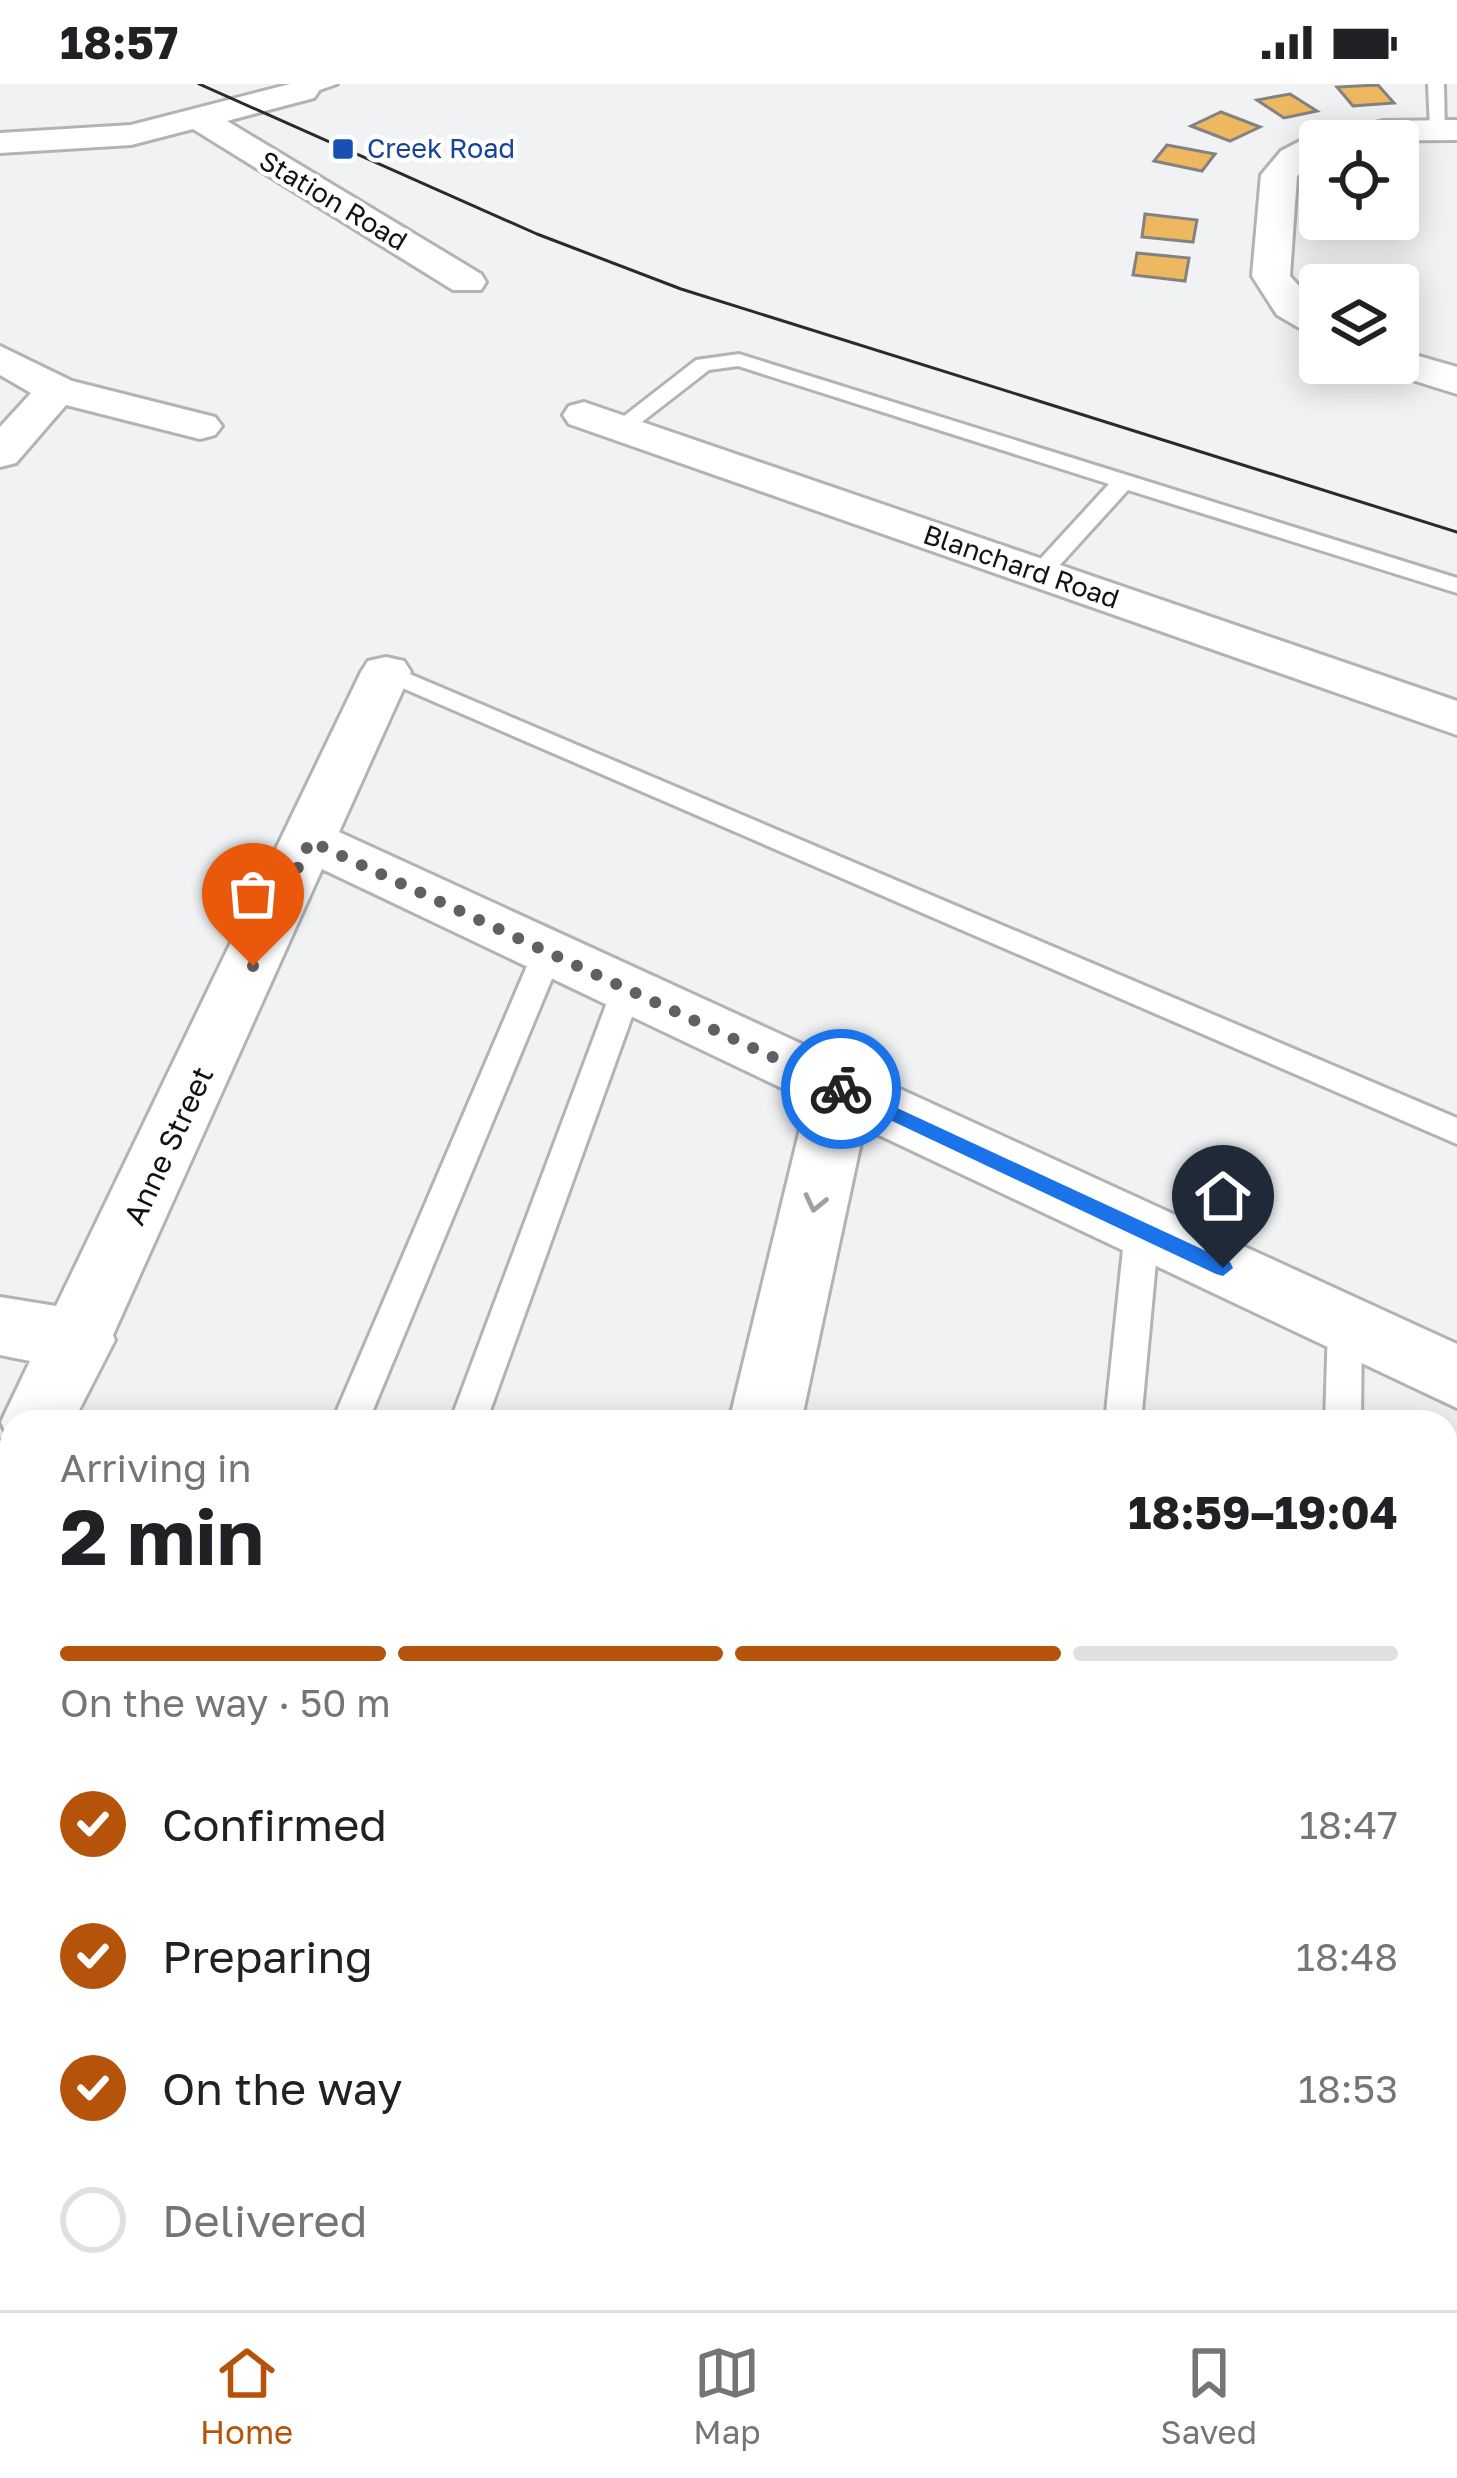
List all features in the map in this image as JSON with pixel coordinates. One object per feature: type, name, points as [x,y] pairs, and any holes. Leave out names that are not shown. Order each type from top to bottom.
[{"type":"street","points":[[0,143],[131,135],[316,88]]},
{"type":"street","name":"Station Road","points":[[200,119],[467,282]]},
{"type":"street","points":[[1299,155],[1279,175],[1271,276],[1299,312]]},
{"type":"street","points":[[0,358],[57,390],[200,426]]},
{"type":"street","points":[[1419,369],[1457,381]]},
{"type":"street","points":[[0,454],[57,390]]},
{"type":"street","name":"Blanchard Road","points":[[603,421],[1457,719]]},
{"type":"street","name":"Anne Street","points":[[43,1410],[80,1340],[386,672]]},
{"type":"street","points":[[310,841],[1457,1377]]},
{"type":"street","points":[[767,1410],[841,1089]]},
{"type":"street","points":[[0,1326],[80,1340]]},
{"type":"lane","points":[[1436,84],[1448,130]]},
{"type":"lane","points":[[603,421],[703,364],[739,360],[1457,586]]},
{"type":"lane","points":[[1040,573],[1122,483]]},
{"type":"lane","points":[[386,672],[1457,1132]]},
{"type":"lane","points":[[355,1410],[548,952]]},
{"type":"lane","points":[[472,1410],[626,988]]},
{"type":"lane","points":[[1124,1410],[1142,1230]]},
{"type":"lane","points":[[1343,1410],[1345,1325]]},
{"type":"building","points":[[1378,85],[1394,103],[1353,106],[1337,87]]},
{"type":"building","points":[[1290,94],[1317,111],[1284,118],[1257,100]]},
{"type":"building","points":[[1221,112],[1260,127],[1230,141],[1191,126]]},
{"type":"building","points":[[1167,145],[1215,154],[1202,171],[1154,161]]},
{"type":"building","points":[[1145,214],[1197,220],[1193,242],[1142,237]]},
{"type":"building","points":[[1137,253],[1189,258],[1185,281],[1133,275]]},
{"type":"tram line","points":[[199,84],[537,234],[681,289],[1457,532]]},
{"type":"way so far","points":[[253,966],[310,841],[841,1089]]},
{"type":"place","name":"Creek Road","points":[[343,149]]},
{"type":"route","points":[[841,1089],[1223,1268]]}]
